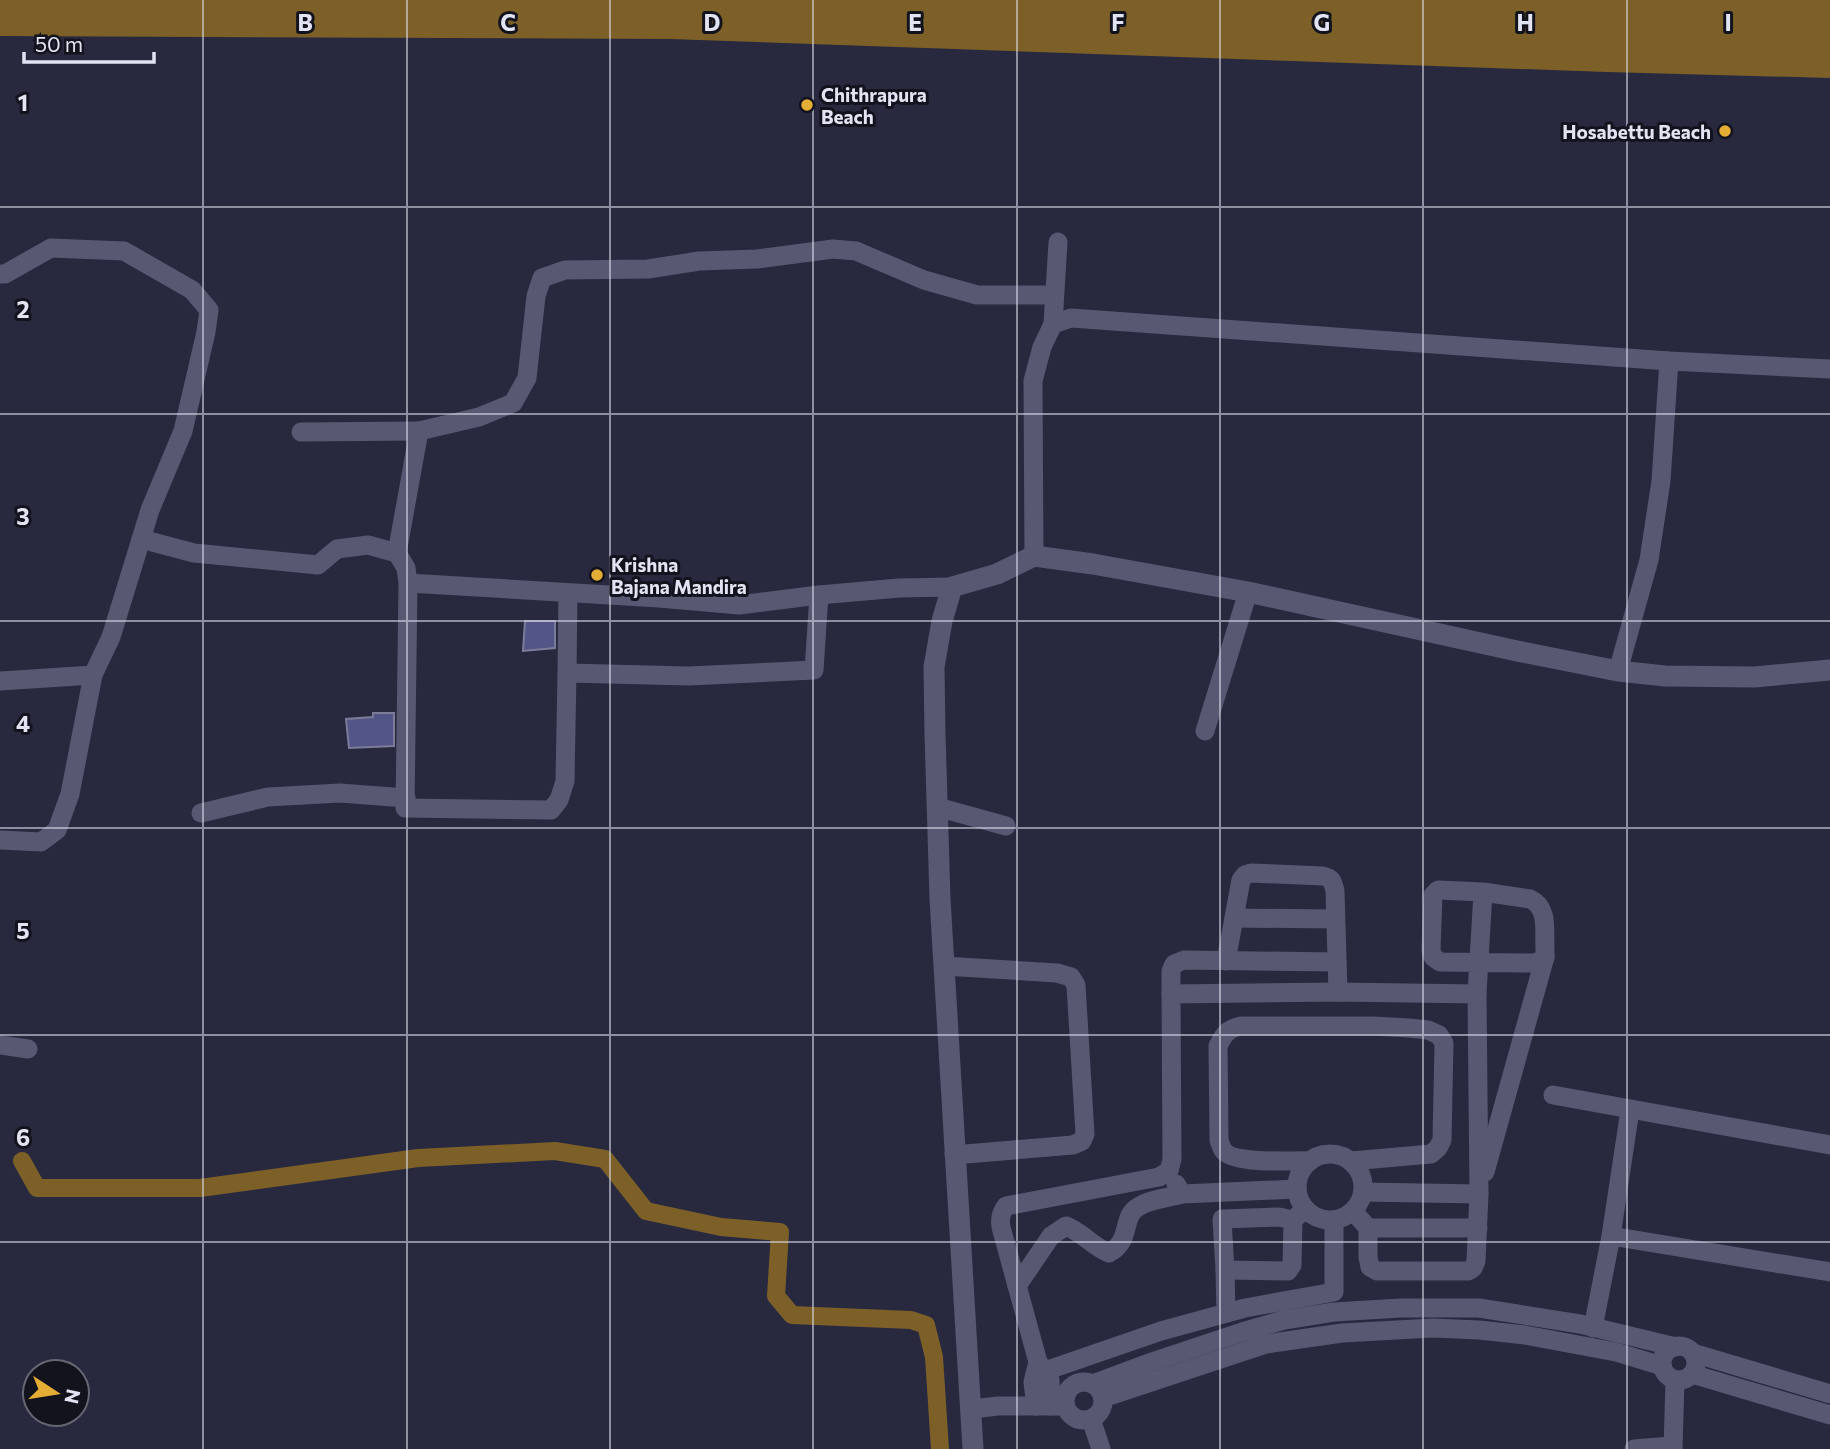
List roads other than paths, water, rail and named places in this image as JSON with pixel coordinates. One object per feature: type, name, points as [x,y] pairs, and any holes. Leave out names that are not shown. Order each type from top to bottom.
[{"type":"street","points":[[1034,556],[1033,381],[1042,347],[1053,324],[1058,242]]},
{"type":"street","points":[[0,274],[5,274],[51,248],[124,251],[192,290],[209,310],[183,431],[150,510],[111,636],[93,675],[70,794],[57,830],[41,842],[0,840]]},
{"type":"street","points":[[301,432],[419,431],[479,417],[513,403],[527,378],[536,296],[542,278],[565,270],[648,269],[699,261],[757,259],[833,249],[856,251],[924,280],[977,295],[1053,295]]},
{"type":"street","points":[[1053,324],[1071,318],[1669,361],[1830,369]]},
{"type":"street","points":[[1618,671],[1649,560],[1661,481],[1669,361]]},
{"type":"street","points":[[419,431],[397,553],[406,568],[408,583],[405,808],[551,810],[559,800],[565,780],[568,593]]},
{"type":"street","points":[[141,538],[194,554],[318,565],[337,549],[368,545],[397,553]]},
{"type":"street","points":[[408,583],[739,605],[898,588],[952,587],[997,574],[1034,556],[1248,592],[1517,652],[1618,671],[1665,676],[1754,677],[1830,670]]},
{"type":"street","points":[[952,587],[942,621],[934,667],[937,807],[954,1154],[973,1449]]},
{"type":"street","points":[[1205,731],[1248,592]]},
{"type":"street","points":[[567,673],[689,676],[814,670],[819,595]]},
{"type":"street","points":[[0,681],[93,675]]},
{"type":"street","points":[[201,813],[268,797],[340,793],[405,798]]},
{"type":"street","points":[[937,807],[1006,826]]},
{"type":"street","points":[[1226,961],[1241,880],[1245,875],[1251,873],[1329,877],[1335,891],[1338,992]]},
{"type":"street","points":[[1479,1194],[1545,957],[1543,909],[1530,899],[1483,892],[1438,890],[1433,895],[1431,950],[1433,957],[1440,962],[1534,963],[1545,957]]},
{"type":"street","points":[[1353,1211],[1368,1228],[1370,1267],[1377,1271],[1468,1271],[1473,1268],[1476,1261],[1479,1194],[1477,994],[1483,892]]},
{"type":"street","points":[[1234,918],[1335,919]]},
{"type":"street","points":[[1182,1194],[1169,1171],[1172,1159],[1171,971],[1174,964],[1184,960],[1337,962]]},
{"type":"street","points":[[944,966],[1057,973],[1071,977],[1076,985],[1086,1134],[1082,1141],[1073,1145],[954,1154]]},
{"type":"street","points":[[1294,993],[1294,1027]]},
{"type":"street","points":[[1373,993],[1373,1026]]},
{"type":"street","points":[[1171,994],[1477,994]]},
{"type":"street","points":[[1310,1161],[1249,1160],[1231,1156],[1223,1151],[1219,1140],[1217,1059],[1218,1046],[1230,1028],[1373,1026],[1428,1030],[1439,1035],[1444,1043],[1444,1069],[1442,1140],[1438,1149],[1431,1154],[1352,1161]]},
{"type":"street","points":[[0,1045],[27,1049]]},
{"type":"street","points":[[1444,1069],[1477,1069]]},
{"type":"street","points":[[1553,1095],[1830,1145]]},
{"type":"street","points":[[1593,1328],[1611,1236],[1630,1110]]},
{"type":"street","points":[[1222,1219],[1299,1214],[1334,1220],[1353,1211],[1363,1192],[1363,1180],[1352,1161],[1342,1156],[1320,1155],[1310,1161],[1302,1169],[1298,1179],[1300,1200],[1299,1214],[1292,1265],[1288,1270],[1225,1270]]},
{"type":"street","points":[[1051,1406],[1050,1380],[1042,1366],[1017,1286],[1000,1224],[1001,1213],[1006,1206],[1159,1177],[1169,1171]]},
{"type":"street","points":[[1017,1286],[1051,1236],[1066,1226],[1109,1253],[1122,1243],[1131,1213],[1138,1206],[1182,1194],[1297,1189]]},
{"type":"street","points":[[1221,1192],[1226,1313]]},
{"type":"street","points":[[1363,1192],[1479,1194]]},
{"type":"street","points":[[1334,1220],[1336,1334]]},
{"type":"street","points":[[1368,1228],[1478,1228]]},
{"type":"street","points":[[1611,1236],[1830,1272]]},
{"type":"street","points":[[1042,1366],[1245,1308],[1334,1292]]},
{"type":"street","points":[[1098,1391],[1152,1362],[1284,1320],[1334,1312],[1401,1308],[1479,1308],[1553,1319],[1684,1350],[1824,1391]]},
{"type":"street","points":[[1051,1406],[1066,1399],[1070,1388],[1081,1382],[1098,1391],[1266,1344],[1336,1334],[1433,1328],[1525,1335],[1616,1352],[1676,1373],[1830,1415]]},
{"type":"street","points":[[1634,1449],[1673,1447],[1676,1373],[1664,1355],[1672,1348],[1684,1350],[1696,1363],[1676,1373]]},
{"type":"street","points":[[972,1409],[1051,1406],[1079,1419],[1091,1419],[1101,1411],[1098,1391]]},
{"type":"street","points":[[1091,1419],[1101,1449]]},
{"type":"waterway","points":[[22,1161],[37,1188],[200,1188],[418,1158],[555,1151],[605,1159],[646,1211],[721,1227],[780,1232],[776,1296],[792,1315],[911,1320],[926,1325],[934,1357],[940,1449]]},
{"type":"place","name":"Chithrapura Beach","points":[[807,105]]},
{"type":"place","name":"Hosabettu Beach","points":[[1725,131]]},
{"type":"place","name":"Krishna Bajana Mandira","points":[[597,575]]}]
